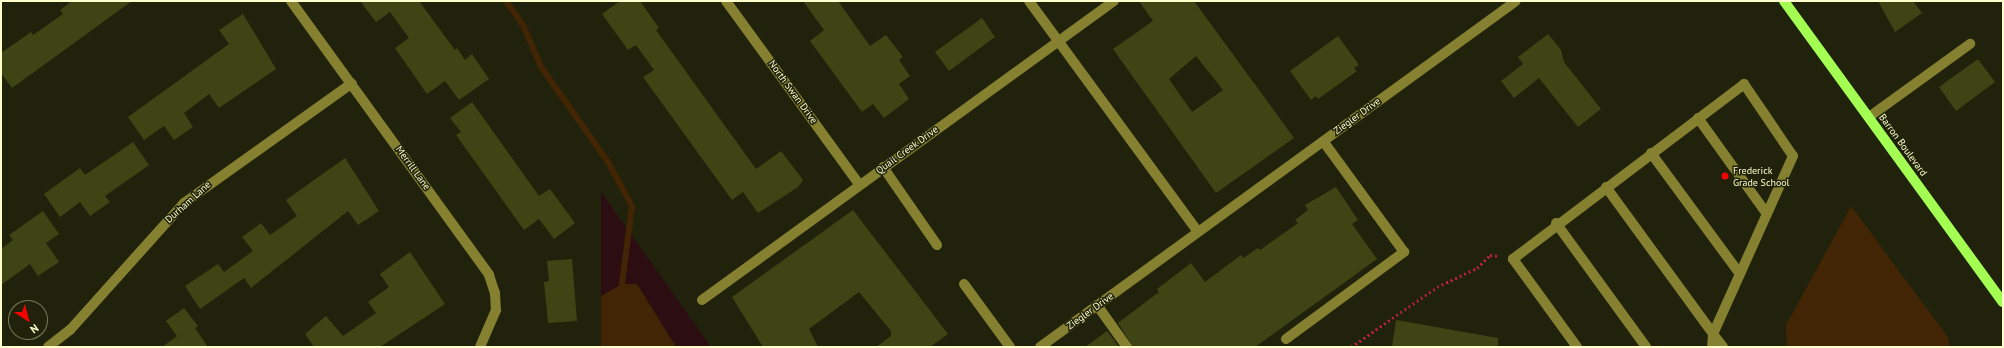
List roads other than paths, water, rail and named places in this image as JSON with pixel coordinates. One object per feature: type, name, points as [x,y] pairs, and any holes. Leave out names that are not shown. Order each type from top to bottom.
[{"type":"main road","name":"Barron Boulevard","points":[[1784,1],[2003,302]]},
{"type":"street","name":"Merrill Lane","points":[[291,1],[352,83],[488,275],[495,293],[496,310],[480,347]]},
{"type":"street","name":"North Swan Drive","points":[[726,1],[859,184]]},
{"type":"street","points":[[1029,1],[1198,232]]},
{"type":"street","name":"Quail Creek Drive","points":[[702,300],[882,167],[1114,1]]},
{"type":"street","name":"Ziegler Drive","points":[[1040,347],[1516,1]]},
{"type":"street","points":[[1869,117],[1970,44]]},
{"type":"street","name":"Durham Lane","points":[[48,347],[70,330],[184,203],[352,83]]},
{"type":"street","points":[[1577,347],[1513,259],[1556,223],[1744,84],[1793,156],[1713,334],[1712,347]]},
{"type":"street","points":[[1698,118],[1767,214]]},
{"type":"street","points":[[1286,339],[1404,252],[1323,141]]},
{"type":"street","points":[[1651,153],[1740,274]]},
{"type":"street","points":[[882,167],[937,245]]},
{"type":"street","points":[[1606,187],[1723,347]]},
{"type":"street","points":[[1556,223],[1646,347]]},
{"type":"street","points":[[964,284],[1010,347]]},
{"type":"street","points":[[1097,305],[1127,347]]},
{"type":"waterway","points":[[506,1],[524,27],[541,67],[608,162],[632,206],[622,284]]},
{"type":"place","name":"Frederick Grade School","points":[[1725,176]]}]
